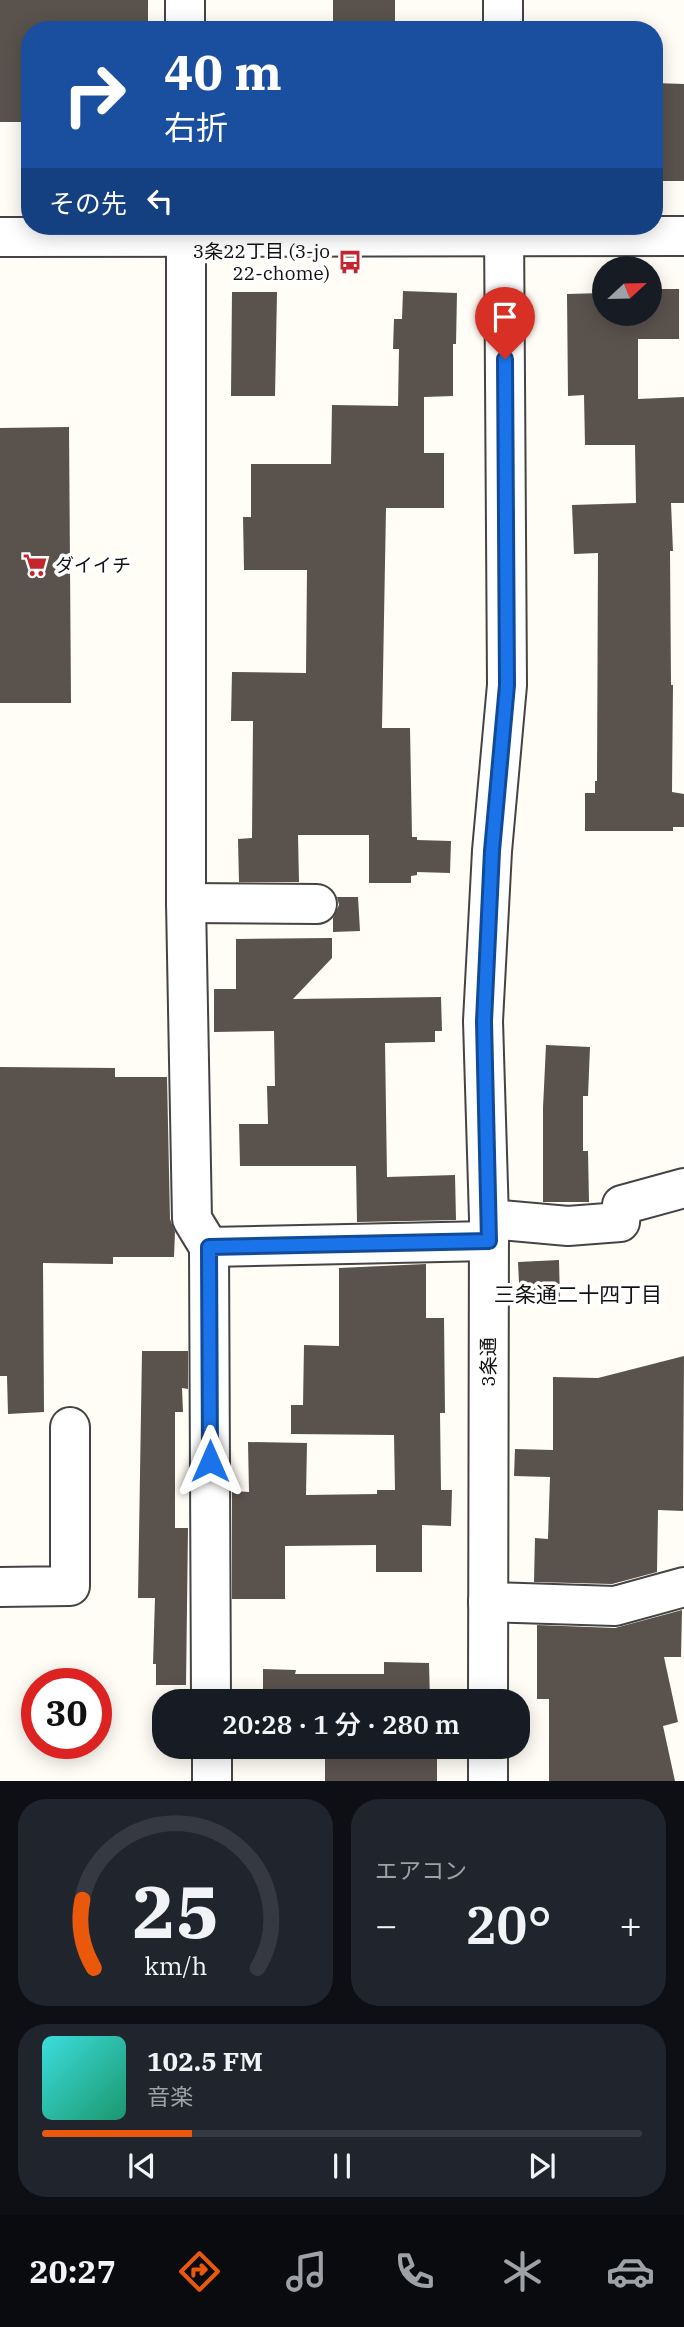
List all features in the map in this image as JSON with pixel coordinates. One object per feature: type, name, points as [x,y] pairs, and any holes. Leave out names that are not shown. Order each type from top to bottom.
[{"type":"street","points":[[184,0],[185,21]]},
{"type":"street","points":[[503,0],[503,21]]},
{"type":"street","points":[[0,237],[62,235]]},
{"type":"street","points":[[186,235],[186,903],[192,1219],[209,1247],[211,1689]]},
{"type":"street","name":"3条通","points":[[488,1689],[489,1230],[484,1021],[492,851],[507,685],[503,235]]},
{"type":"street","points":[[648,235],[684,236]]},
{"type":"street","points":[[186,903],[317,904]]},
{"type":"street","points":[[209,1247],[620,1222],[622,1205],[684,1188]]},
{"type":"street","points":[[0,1587],[70,1586],[70,1427]]},
{"type":"street","points":[[488,1601],[615,1606],[684,1587]]},
{"type":"street","points":[[212,1759],[212,1781]]},
{"type":"street","points":[[488,1759],[488,1781]]},
{"type":"building","points":[[0,0],[148,0],[148,21],[21,21],[21,122],[0,122]]},
{"type":"building","points":[[333,0],[395,0],[395,21],[333,21]]},
{"type":"building","points":[[663,83],[684,84],[684,181],[663,181]]},
{"type":"building","points":[[662,289],[679,289],[679,339],[638,339],[638,399],[684,397],[684,503],[671,503],[673,551],[670,551],[672,792],[684,794],[684,827],[673,827],[673,831],[585,831],[585,793],[595,793],[597,781],[598,553],[574,554],[572,505],[636,503],[635,445],[585,445],[584,395],[568,396],[567,294],[592,293],[592,326],[662,326]]},
{"type":"building","points":[[403,291],[457,293],[456,344],[453,344],[453,396],[424,397],[424,453],[444,453],[444,508],[386,508],[382,728],[410,728],[412,837],[417,837],[417,840],[451,841],[450,873],[417,872],[417,875],[411,876],[411,883],[369,883],[369,835],[298,835],[299,882],[239,882],[238,839],[252,838],[253,721],[231,721],[232,672],[306,673],[307,570],[244,570],[243,517],[251,517],[251,464],[331,464],[332,405],[398,406],[399,349],[393,349],[394,319],[402,319]]},
{"type":"building","points":[[232,292],[277,292],[275,396],[231,396]]},
{"type":"building","name":"ダイイチ","points":[[69,427],[71,703],[0,703],[0,428]]},
{"type":"building","points":[[337,897],[358,897],[360,931],[333,932],[333,918],[339,905]]},
{"type":"building","points":[[332,938],[332,958],[293,999],[441,997],[442,1031],[435,1031],[435,1042],[385,1043],[387,1177],[455,1175],[456,1220],[357,1222],[356,1166],[240,1166],[239,1124],[268,1124],[267,1086],[275,1086],[274,1031],[214,1032],[214,989],[236,989],[236,939]]},
{"type":"building","points":[[546,1045],[590,1047],[588,1096],[583,1096],[583,1151],[588,1151],[589,1202],[543,1202]]},
{"type":"building","points":[[0,1067],[115,1068],[115,1077],[167,1077],[170,1219],[175,1232],[174,1257],[113,1257],[113,1264],[43,1263],[44,1412],[8,1414],[7,1376],[0,1376]]},
{"type":"building","points":[[559,1260],[560,1301],[520,1303],[518,1262]]},
{"type":"building","points":[[426,1264],[426,1318],[444,1318],[445,1413],[440,1413],[441,1490],[452,1490],[451,1526],[422,1525],[422,1572],[376,1572],[376,1545],[285,1546],[285,1599],[232,1599],[232,1491],[249,1492],[248,1442],[307,1443],[306,1495],[377,1494],[377,1490],[395,1490],[394,1435],[291,1434],[291,1405],[303,1405],[304,1345],[339,1346],[339,1268]]},
{"type":"building","points":[[142,1351],[188,1351],[188,1389],[182,1388],[183,1412],[175,1412],[175,1528],[188,1528],[186,1685],[156,1685],[156,1664],[153,1664],[155,1598],[138,1598]]},
{"type":"building","points":[[684,1356],[683,1511],[658,1510],[657,1572],[612,1584],[534,1582],[535,1538],[548,1539],[550,1477],[514,1476],[515,1449],[553,1450],[553,1377],[598,1378]]},
{"type":"building","points":[[682,1610],[681,1657],[664,1657],[678,1722],[663,1726],[675,1781],[549,1781],[549,1699],[537,1699],[537,1625],[615,1628]]},
{"type":"building","points":[[384,1662],[429,1663],[430,1689],[263,1689],[263,1669],[296,1670],[295,1674],[384,1674]]},
{"type":"building","points":[[325,1759],[437,1759],[437,1781],[325,1781]]},
{"type":"place","name":"3条22丁目 (3-jo 22-chome)","points":[[350,262]]},
{"type":"place","name":"ダイイチ","points":[[35,565]]},
{"type":"district","name":"三条通二十四丁目","points":[[578,1294]]},
{"type":"route","points":[[210,1461],[209,1247],[489,1241],[484,1021],[492,851],[507,685],[505,359]]}]
